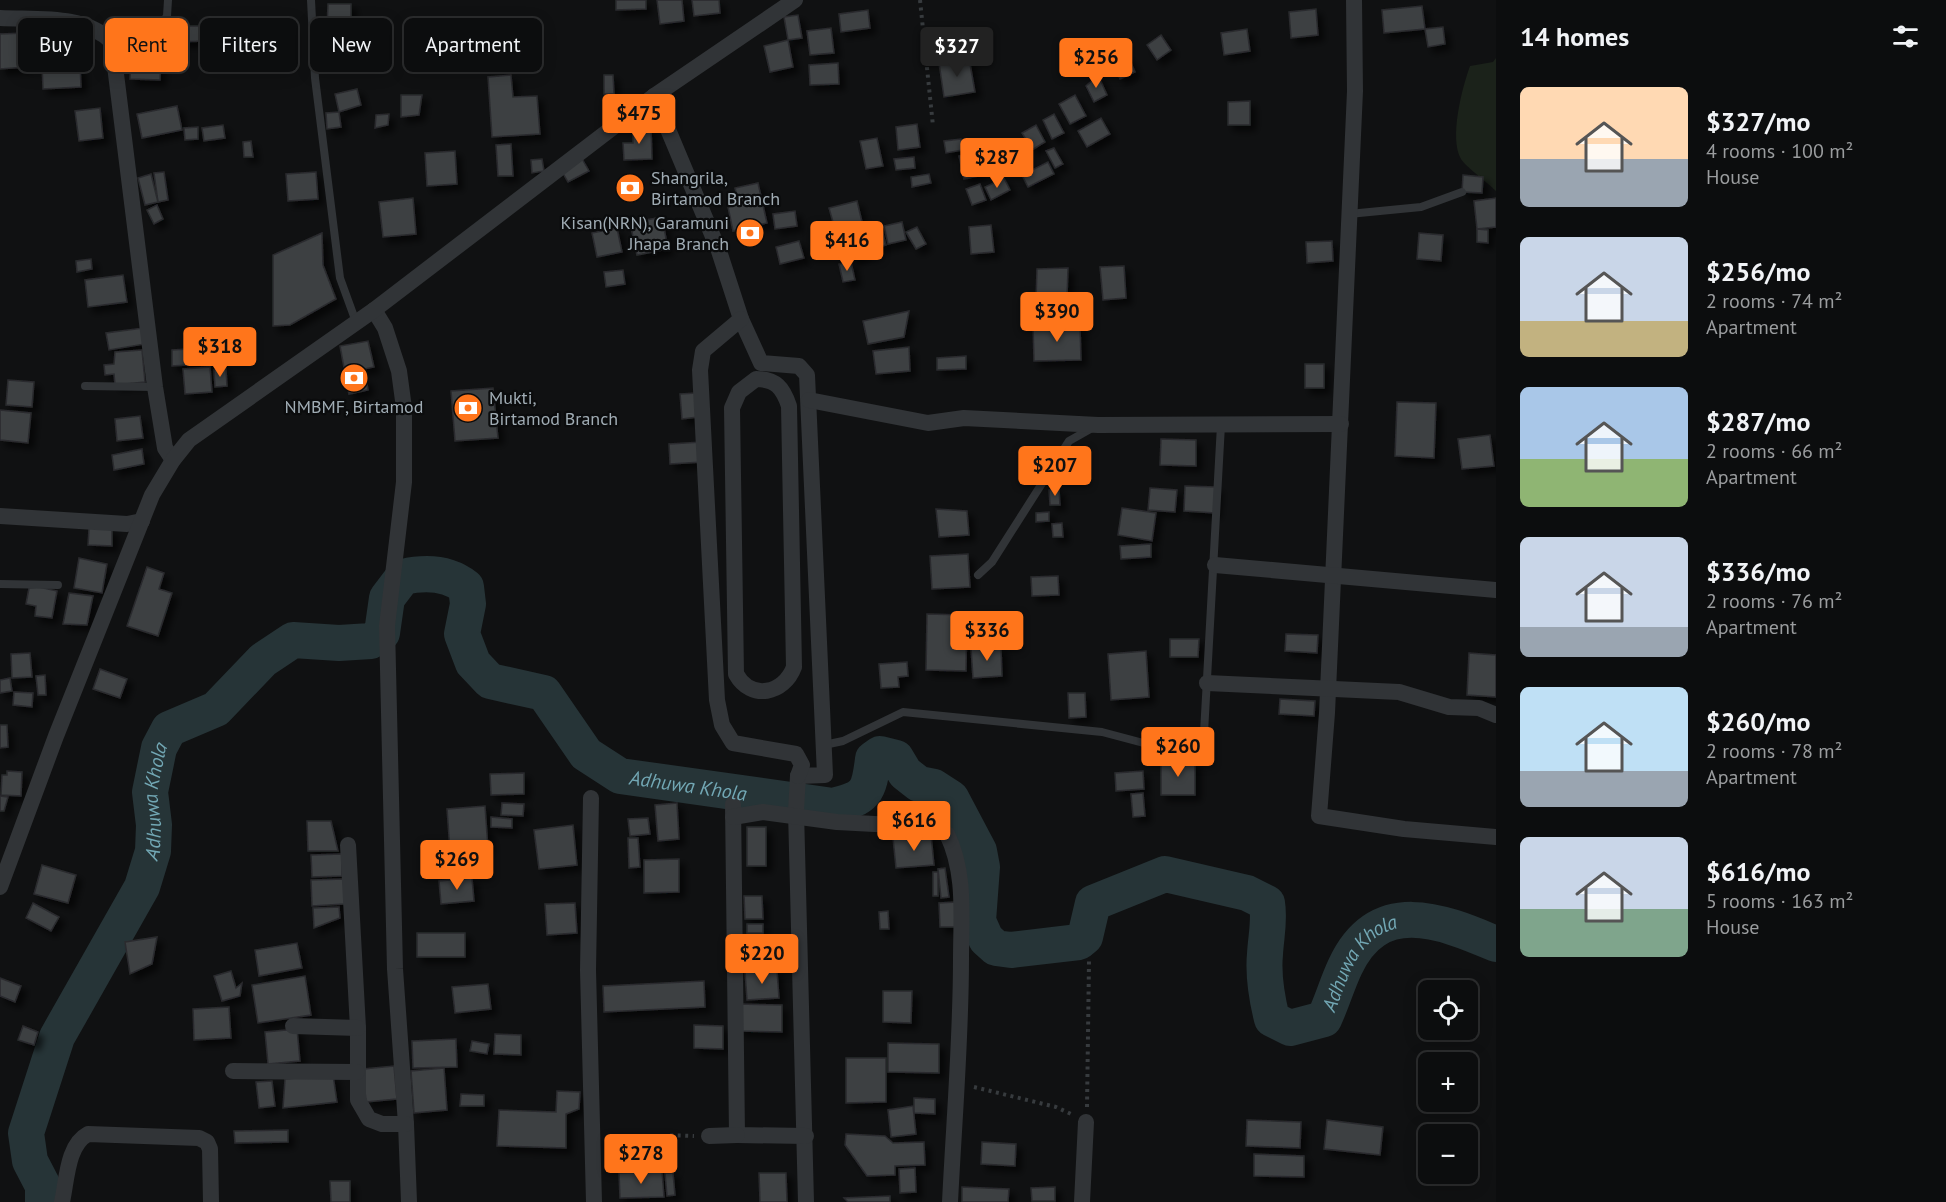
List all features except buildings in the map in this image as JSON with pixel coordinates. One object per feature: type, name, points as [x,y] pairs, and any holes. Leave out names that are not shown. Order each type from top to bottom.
[{"type":"street","points":[[0,887],[6,856],[152,495],[173,460],[189,440],[375,310],[654,96],[795,0]]},
{"type":"street","points":[[1354,0],[1355,91],[1341,424],[1319,816],[1404,830],[1496,837]]},
{"type":"street","points":[[0,18],[84,23],[100,30],[105,35]]},
{"type":"street","points":[[116,72],[155,387],[165,448],[173,460]]},
{"type":"street","points":[[654,96],[720,251],[741,319],[761,363],[799,366],[807,375],[825,775],[798,780]]},
{"type":"street","points":[[375,310],[385,328],[399,371],[404,408],[404,482],[387,626],[395,969],[409,1202]]},
{"type":"street","points":[[741,319],[703,351],[700,370],[717,700],[722,725],[733,743],[796,754],[802,765],[798,780],[796,815],[806,1202]]},
{"type":"street","points":[[756,379],[772,380],[780,386],[789,406],[794,667],[785,682],[769,691],[749,689],[736,674],[732,408],[740,392],[756,379]]},
{"type":"street","points":[[809,400],[928,423],[964,418],[1098,425],[1341,424]]},
{"type":"street","points":[[0,516],[127,524],[142,521]]},
{"type":"street","points":[[1215,565],[1496,590]]},
{"type":"street","points":[[1207,683],[1399,692],[1449,707],[1479,708],[1496,715]]},
{"type":"street","points":[[591,798],[588,970],[594,1202]]},
{"type":"street","points":[[737,1135],[733,811],[932,827],[947,834],[960,871],[959,1085],[950,1202]]},
{"type":"street","points":[[348,845],[358,1028],[358,1100],[369,1119],[382,1124],[406,1124]]},
{"type":"street","points":[[293,1026],[358,1028]]},
{"type":"street","points":[[232,1071],[357,1072]]},
{"type":"street","points":[[1082,1202],[1086,1122]]},
{"type":"street","points":[[62,1202],[73,1150],[79,1139],[88,1134],[199,1138],[207,1142],[210,1149],[211,1202]]},
{"type":"street","points":[[709,1136],[806,1136]]},
{"type":"lane","points":[[165,18],[168,0]]},
{"type":"lane","points":[[311,0],[315,78],[340,278],[356,322]]},
{"type":"lane","points":[[1349,214],[1421,207],[1462,192]]},
{"type":"lane","points":[[85,386],[155,387]]},
{"type":"lane","points":[[978,575],[992,562],[1069,441],[1098,425]]},
{"type":"lane","points":[[824,745],[843,741],[903,712],[1102,732],[1151,746],[1203,751],[1221,425]]},
{"type":"lane","points":[[0,584],[58,585]]},
{"type":"path","points":[[920,0],[933,126]]},
{"type":"path","points":[[959,1085],[1056,1107],[1086,1122],[1089,961]]},
{"type":"path","points":[[594,1155],[635,1153],[642,1145],[664,1134],[709,1136]]},
{"type":"shaded area","points":[[1496,58],[1496,191],[1461,159],[1456,139],[1456,126],[1460,100],[1470,66],[1493,62]]},
{"type":"waterway","name":"Adhuwa Khola","points":[[43,1202],[43,1186],[30,1161],[26,1133],[57,1037],[142,887],[153,851],[154,825],[150,792],[159,748],[169,729],[216,709],[263,660],[293,640],[339,643],[371,641],[382,633],[387,598],[403,577],[411,575],[444,576],[466,587],[468,604],[462,634],[473,663],[490,681],[544,693],[586,754],[620,776],[833,806],[853,800],[864,792],[870,780],[873,759],[880,754],[896,758],[905,773],[919,784],[934,787],[951,798],[979,851],[982,867],[978,921],[986,939],[996,948],[1011,950],[1079,942],[1085,937],[1093,903],[1165,874],[1247,893],[1267,903],[1266,987],[1272,1019],[1290,1028],[1324,1019],[1345,967],[1359,945],[1375,930],[1393,922],[1412,920],[1432,922],[1453,927],[1496,944]]},
{"type":"place","name":"Shangrila, Birtamod Branch","points":[[630,188]]},
{"type":"place","name":"Kisan(NRN), Garamuni Jhapa Branch","points":[[750,233]]},
{"type":"place","name":"NMBMF, Birtamod","points":[[354,378]]},
{"type":"place","name":"Mukti, Birtamod Branch","points":[[468,408]]}]
